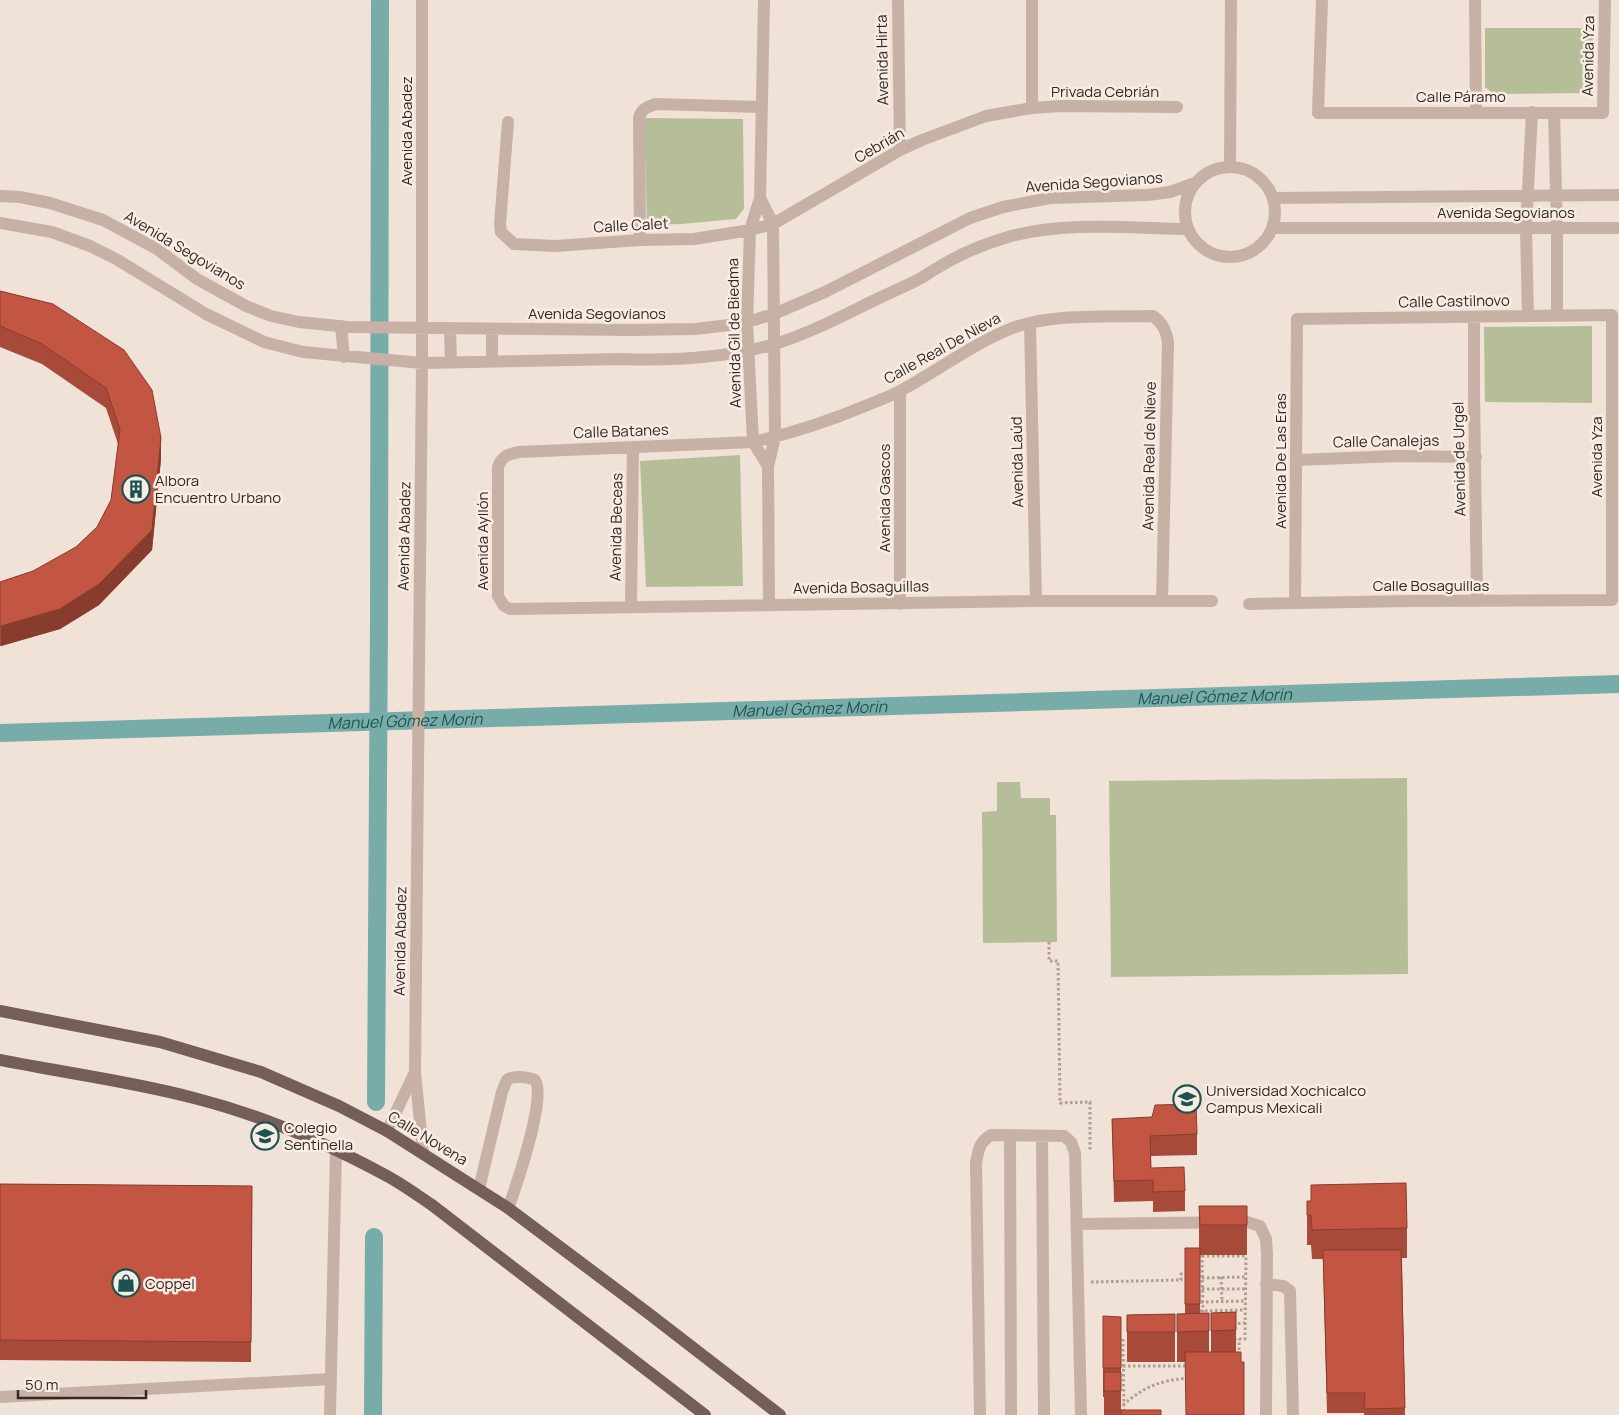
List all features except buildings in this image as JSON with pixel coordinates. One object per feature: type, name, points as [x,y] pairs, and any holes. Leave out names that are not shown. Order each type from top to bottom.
[{"type":"main road","name":"Calle Novena","points":[[0,1011],[160,1042],[261,1072],[339,1106],[423,1152],[508,1208],[780,1415]]},
{"type":"main road","points":[[0,1060],[143,1086],[195,1098],[264,1119],[336,1150],[388,1177],[432,1205],[705,1415]]},
{"type":"street","name":"Avenida Abadez","points":[[422,0],[422,363],[414,1072],[423,1152]]},
{"type":"street","name":"Avenida Gil de Biedma","points":[[764,0],[760,198],[750,230],[747,322],[753,442],[768,466]]},
{"type":"street","name":"Avenida Hirta","points":[[898,0],[900,150]]},
{"type":"street","points":[[1032,0],[1032,108]]},
{"type":"street","points":[[1230,167],[1231,0]]},
{"type":"street","name":"Calle Páramo","points":[[1322,0],[1318,113],[1603,113]]},
{"type":"street","points":[[1475,0],[1476,112]]},
{"type":"street","name":"Avenida Yza","points":[[1603,113],[1605,0]]},
{"type":"street","points":[[640,240],[640,113],[649,106],[656,104],[761,107]]},
{"type":"street","name":"Privada Cebrián","points":[[1032,108],[1061,106],[1177,107]]},
{"type":"street","name":"Cebrián","points":[[750,230],[773,224],[900,150],[922,140],[986,116],[1032,108]]},
{"type":"street","points":[[1528,316],[1526,195],[1532,112]]},
{"type":"street","points":[[1554,113],[1557,316]]},
{"type":"street","name":"Calle Calet","points":[[508,122],[500,224],[501,232],[514,244],[554,246],[640,240],[694,239],[750,230]]},
{"type":"street","points":[[1230,167],[1252,172],[1265,184],[1273,198],[1274,218],[1272,228],[1266,240],[1256,249],[1244,255],[1230,257],[1217,255],[1205,250],[1195,241],[1188,229],[1185,205],[1195,183],[1205,174],[1216,169],[1230,167]]},
{"type":"street","name":"Avenida Segovianos","points":[[0,196],[20,197],[50,203],[103,220],[157,249],[196,279],[246,306],[272,316],[299,322],[344,327],[695,329],[747,322],[774,314],[825,292],[970,218],[1003,207],[1050,198],[1148,195],[1170,192],[1195,183]]},
{"type":"street","name":"Avenida Segovianos","points":[[1273,198],[1619,195]]},
{"type":"street","name":"Avenida Gil de Biedma","points":[[760,198],[773,224],[775,437],[768,466],[769,605]]},
{"type":"street","points":[[0,223],[52,232],[90,246],[116,259],[206,314],[264,342],[303,352],[422,363],[691,359],[748,350],[775,344],[827,324],[924,277],[938,267],[980,246],[1008,237],[1038,230],[1067,228],[1188,229]]},
{"type":"street","name":"Avenida Segovianos","points":[[1272,228],[1619,228]]},
{"type":"street","name":"Avenida Yza","points":[[1612,315],[1612,600]]},
{"type":"street","name":"Calle Castilnovo","points":[[1297,319],[1612,315]]},
{"type":"street","name":"Calle Real De Nieva","points":[[753,442],[817,425],[900,392],[943,365],[1002,334],[1030,323],[1044,319],[1153,316]]},
{"type":"street","name":"Avenida Real de Nieve","points":[[1153,316],[1160,321],[1166,331],[1168,342],[1162,601]]},
{"type":"street","name":"Avenida de Urgel","points":[[1474,317],[1477,601]]},
{"type":"street","name":"Avenida De Las Eras","points":[[1295,603],[1297,319]]},
{"type":"street","name":"Avenida Laúd","points":[[1030,323],[1036,601]]},
{"type":"street","points":[[344,327],[348,357]]},
{"type":"street","points":[[450,328],[451,362]]},
{"type":"street","points":[[492,329],[492,361]]},
{"type":"street","name":"Avenida Gascos","points":[[900,392],[900,604]]},
{"type":"street","name":"Calle Batanes","points":[[498,467],[501,460],[508,454],[520,452],[753,442]]},
{"type":"street","name":"Avenida Beceas","points":[[631,606],[633,447]]},
{"type":"street","name":"Calle Canalejas","points":[[1297,460],[1398,456],[1476,457]]},
{"type":"street","name":"Avenida Ayllón","points":[[498,467],[498,596],[504,606],[510,609]]},
{"type":"street","name":"Calle Bosaguillas","points":[[1249,604],[1612,600]]},
{"type":"street","name":"Avenida Bosaguillas","points":[[510,609],[1036,601],[1212,601]]},
{"type":"street","name":"Avenida Abadez","points":[[387,1131],[414,1072]]},
{"type":"street","points":[[479,1189],[502,1092],[507,1081],[511,1078],[531,1078],[535,1080],[539,1088],[538,1101],[521,1172],[508,1208]]},
{"type":"street","points":[[980,1415],[976,1164],[978,1149],[983,1140],[991,1135],[1064,1136],[1072,1142],[1075,1153],[1081,1415]]},
{"type":"street","points":[[1010,1135],[1011,1415]]},
{"type":"street","points":[[1042,1136],[1044,1415]]},
{"type":"street","points":[[330,1415],[336,1150]]},
{"type":"street","points":[[1077,1224],[1247,1222],[1260,1226],[1266,1239],[1266,1415]]},
{"type":"street","points":[[1266,1284],[1283,1286],[1290,1291],[1293,1415]]},
{"type":"street","points":[[0,1397],[331,1379]]},
{"type":"path","points":[[1049,942],[1049,961],[1058,961],[1060,1103],[1090,1102]]},
{"type":"path","points":[[1203,1324],[1201,1302],[1202,1256],[1246,1255],[1245,1339],[1230,1339]]},
{"type":"path","points":[[1091,1282],[1181,1280],[1181,1274],[1221,1278],[1245,1277]]},
{"type":"path","points":[[1221,1278],[1222,1301]]},
{"type":"path","points":[[1202,1289],[1245,1289]]},
{"type":"path","points":[[1201,1302],[1245,1301]]},
{"type":"path","points":[[1202,1311],[1245,1310]]},
{"type":"path","points":[[1221,1311],[1222,1317]]},
{"type":"path","points":[[1230,1324],[1245,1323]]},
{"type":"path","points":[[1116,1339],[1124,1339],[1124,1415]]},
{"type":"path","points":[[1239,1357],[1240,1339]]},
{"type":"path","points":[[1124,1366],[1191,1366]]},
{"type":"path","points":[[1124,1404],[1140,1390],[1168,1380],[1196,1377]]},
{"type":"green space","points":[[1485,28],[1593,28],[1592,93],[1494,94],[1485,87]]},
{"type":"green space","points":[[644,118],[743,119],[744,209],[736,219],[647,225]]},
{"type":"green space","points":[[1592,326],[1592,403],[1485,402],[1484,327]]},
{"type":"green space","points":[[740,455],[743,586],[646,587],[640,461]]},
{"type":"green space","points":[[1407,778],[1408,974],[1111,977],[1109,781]]},
{"type":"green space","points":[[997,782],[1020,782],[1021,798],[1050,798],[1050,815],[1056,815],[1057,942],[983,943],[982,812],[997,811]]},
{"type":"waterway","points":[[376,1102],[380,0]]},
{"type":"waterway","name":"Manuel Gómez Morin","points":[[0,733],[1619,684]]},
{"type":"waterway","points":[[373,1415],[374,1237]]},
{"type":"place","name":"Albora Encuentro Urbano","points":[[136,489]]},
{"type":"place","name":"Universidad Xochicalco Campus Mexicali","points":[[1187,1099]]},
{"type":"place","name":"Colegio Sentinella","points":[[265,1136]]},
{"type":"place","name":"Coppel","points":[[126,1283]]}]
